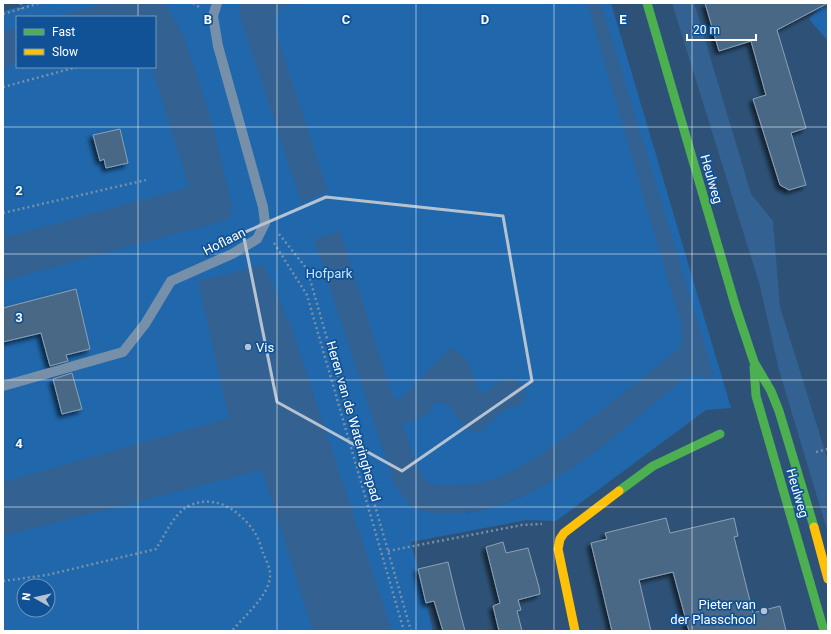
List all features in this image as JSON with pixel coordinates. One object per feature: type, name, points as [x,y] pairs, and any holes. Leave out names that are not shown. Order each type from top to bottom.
[{"type":"main road","name":"Heulweg","points":[[648,3],[754,362],[756,396],[824,631]]},
{"type":"main road","name":"Heulweg","points":[[754,362],[771,391],[779,411],[794,456],[828,579]]},
{"type":"main road","points":[[575,631],[558,549],[560,539],[564,533],[653,466],[720,434]]},
{"type":"lane","points":[[217,3],[213,16],[218,46],[262,207],[264,223]]},
{"type":"lane","name":"Hoflaan","points":[[3,386],[123,352],[146,324],[171,281],[232,254],[257,239],[264,223]]},
{"type":"path","points":[[21,3],[21,9]]},
{"type":"path","points":[[3,14],[40,3]]},
{"type":"path","points":[[3,87],[73,68]]},
{"type":"path","points":[[3,213],[146,180]]},
{"type":"path","points":[[264,223],[275,230],[307,269],[411,631]]},
{"type":"path","name":"Heren van de Wateringhepad","points":[[264,223],[307,295],[404,631]]},
{"type":"path","points":[[3,581],[47,575],[156,549],[175,519],[187,506],[202,500],[214,502],[229,506],[250,526],[256,535],[270,576],[262,596],[232,631]]},
{"type":"path","points":[[388,550],[522,524],[545,524],[564,533]]},
{"type":"highlighted area","points":[[326,197],[503,216],[532,381],[402,471],[277,402],[243,233]]},
{"type":"green space","name":"Hofpark","points":[[32,3],[611,3],[731,408],[706,410],[556,521],[527,520],[411,542],[433,631],[3,631],[3,11]],"holes":[[[539,487],[503,504],[465,513]]]},
{"type":"green space","points":[[821,6],[828,10],[828,41],[809,19]]},
{"type":"shaded area","points":[[106,3],[165,3],[184,37],[211,119],[232,205],[229,219],[208,226],[3,281],[3,238],[189,187],[152,68],[156,68],[156,16],[59,16]]},
{"type":"shaded area","points":[[240,3],[296,3],[281,8],[275,18],[275,30],[328,192],[301,202],[240,15]]},
{"type":"shaded area","points":[[587,3],[601,3],[714,376],[706,379],[702,375],[685,378],[605,444],[575,466],[544,485],[513,500],[481,510],[448,513],[421,511],[408,502],[395,486],[314,239],[340,231],[393,397],[401,399],[451,348],[460,353],[466,359],[479,388],[484,394],[497,383],[506,379],[515,380],[524,390],[524,399],[520,405],[503,411],[480,431],[474,432],[468,430],[452,409],[443,402],[434,403],[428,412],[421,418],[402,424],[420,473],[430,484],[458,485],[480,483],[504,475],[520,467],[567,436],[599,412],[677,350],[681,344],[682,337],[680,321]]},
{"type":"shaded area","points":[[672,3],[694,3],[751,194],[773,221],[780,307],[828,461],[828,533],[779,370],[760,286]]},
{"type":"shaded area","points":[[16,28],[16,64],[3,67],[3,31]]},
{"type":"shaded area","points":[[264,265],[292,329],[392,631],[313,631],[262,470],[3,536],[3,482],[229,418],[198,281]]},
{"type":"building","points":[[705,3],[828,3],[777,30],[806,128],[791,133],[806,185],[789,190],[780,185],[753,99],[766,95],[751,41],[719,51]]},
{"type":"building","points":[[120,129],[128,163],[106,168],[104,159],[100,161],[93,135]]},
{"type":"building","points":[[76,289],[90,349],[66,355],[68,361],[50,366],[41,333],[3,342],[3,308]]},
{"type":"building","points":[[72,373],[82,409],[62,414],[53,379]]},
{"type":"building","points":[[666,518],[670,533],[734,518],[738,536],[734,537],[753,613],[780,606],[786,631],[689,631],[673,572],[639,580],[651,631],[612,631],[591,543],[607,539],[605,533]]},
{"type":"building","points":[[503,542],[506,553],[528,548],[539,587],[540,594],[518,600],[521,610],[517,611],[522,631],[499,631],[493,606],[500,603],[486,547]]},
{"type":"building","points":[[448,562],[465,631],[443,631],[434,601],[426,603],[418,569]]},
{"type":"traffic: fast","points":[[647,3],[736,308],[754,362],[771,391],[779,411],[814,527]]},
{"type":"traffic: fast","points":[[754,367],[756,396],[824,631]]},
{"type":"traffic: fast","points":[[619,491],[653,466],[720,434]]},
{"type":"traffic: slow","points":[[575,631],[558,549],[560,539],[564,533],[619,491]]},
{"type":"traffic: slow","points":[[814,527],[828,579]]},
{"type":"place","name":"Vis","points":[[248,347]]},
{"type":"place","name":"Pieter van der Plasschool","points":[[764,611]]}]
